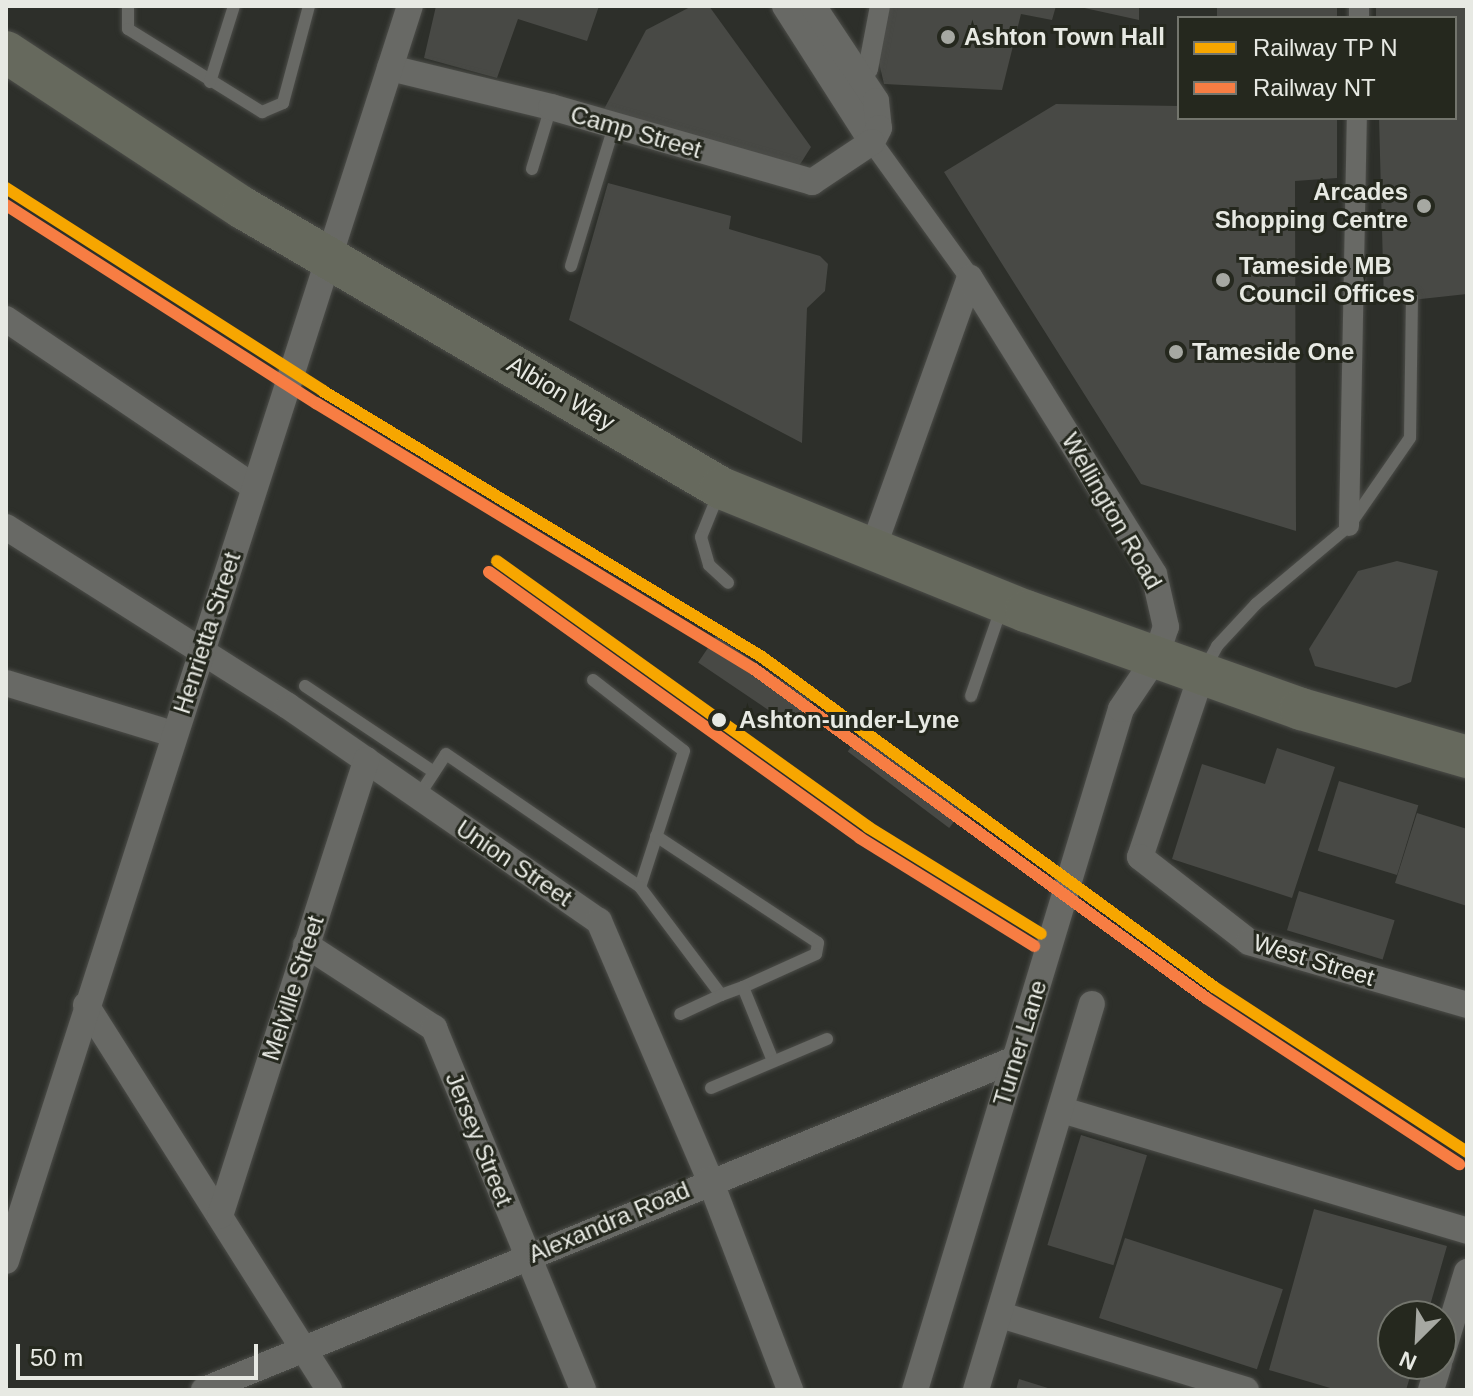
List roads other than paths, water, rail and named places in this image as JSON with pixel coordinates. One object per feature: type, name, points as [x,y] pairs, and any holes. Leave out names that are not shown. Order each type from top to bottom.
[{"type":"highway","name":"Albion Way","points":[[6,52],[243,208],[327,254],[721,488],[1003,602],[1156,657]]},
{"type":"highway","points":[[1156,657],[1301,709],[1467,757]]},
{"type":"street","name":"Henrietta Street","points":[[6,1261],[173,734],[204,656],[299,339],[410,6]]},
{"type":"street","name":"Wellington Road","points":[[785,6],[872,142],[970,278],[1154,574],[1166,627],[1156,657]]},
{"type":"street","points":[[813,6],[876,101],[879,128],[872,142]]},
{"type":"street","points":[[861,75],[868,69],[880,6]]},
{"type":"street","name":"Camp Street","points":[[390,68],[551,107],[812,182],[872,142]]},
{"type":"street","points":[[1349,526],[1357,120]]},
{"type":"street","points":[[872,551],[970,278]]},
{"type":"street","points":[[6,319],[254,487]]},
{"type":"street","name":"Union Street","points":[[6,527],[366,760],[599,921],[710,1180],[790,1390]]},
{"type":"street","name":"Turner Lane","points":[[915,1390],[1121,709],[1156,657]]},
{"type":"street","name":"West Street","points":[[1202,673],[1140,857],[1249,942],[1467,1005]]},
{"type":"street","points":[[6,683],[173,734]]},
{"type":"street","name":"Melville Street","points":[[220,1216],[366,760]]},
{"type":"street","name":"Jersey Street","points":[[306,945],[434,1028],[583,1390]]},
{"type":"street","points":[[976,1390],[1092,1004]]},
{"type":"street","points":[[86,1005],[329,1390]]},
{"type":"street","name":"Alexandra Road","points":[[204,1390],[710,1180],[1015,1059]]},
{"type":"street","points":[[1062,1110],[1467,1231]]},
{"type":"street","points":[[1457,1305],[1467,1272]]},
{"type":"street","points":[[1001,1315],[1246,1390]]},
{"type":"lane","points":[[128,6],[128,29],[250,108],[273,111],[283,103],[309,6]]},
{"type":"lane","points":[[210,82],[234,6]]},
{"type":"lane","points":[[532,169],[551,107]]},
{"type":"lane","points":[[571,266],[614,126]]},
{"type":"lane","points":[[1202,673],[1217,646],[1245,616],[1349,526],[1410,438],[1412,297]]},
{"type":"lane","points":[[721,488],[701,537],[709,565],[728,583]]},
{"type":"lane","points":[[971,696],[1003,602]]},
{"type":"lane","points":[[593,680],[684,751],[640,887]]},
{"type":"lane","points":[[305,686],[434,772]]},
{"type":"lane","points":[[418,797],[446,754],[640,887],[721,995]]},
{"type":"lane","points":[[656,836],[818,943],[816,954],[680,1014]]},
{"type":"lane","points":[[743,987],[773,1061]]},
{"type":"lane","points":[[711,1088],[827,1039]]},
{"type":"rail line","name":"NT","points":[[6,205],[316,403],[754,669],[1206,998],[1459,1164]]},
{"type":"rail line","name":"NT","points":[[489,572],[860,838],[1034,946]]},
{"type":"place","name":"Ashton Town Hall","points":[[948,37]]},
{"type":"place","name":"Arcades Shopping Centre","points":[[1424,206]]},
{"type":"place","name":"Tameside MB Council Offices","points":[[1223,280]]},
{"type":"place","name":"Tameside One","points":[[1176,352]]},
{"type":"place","name":"Ashton-under-Lyne","points":[[719,720]]}]
